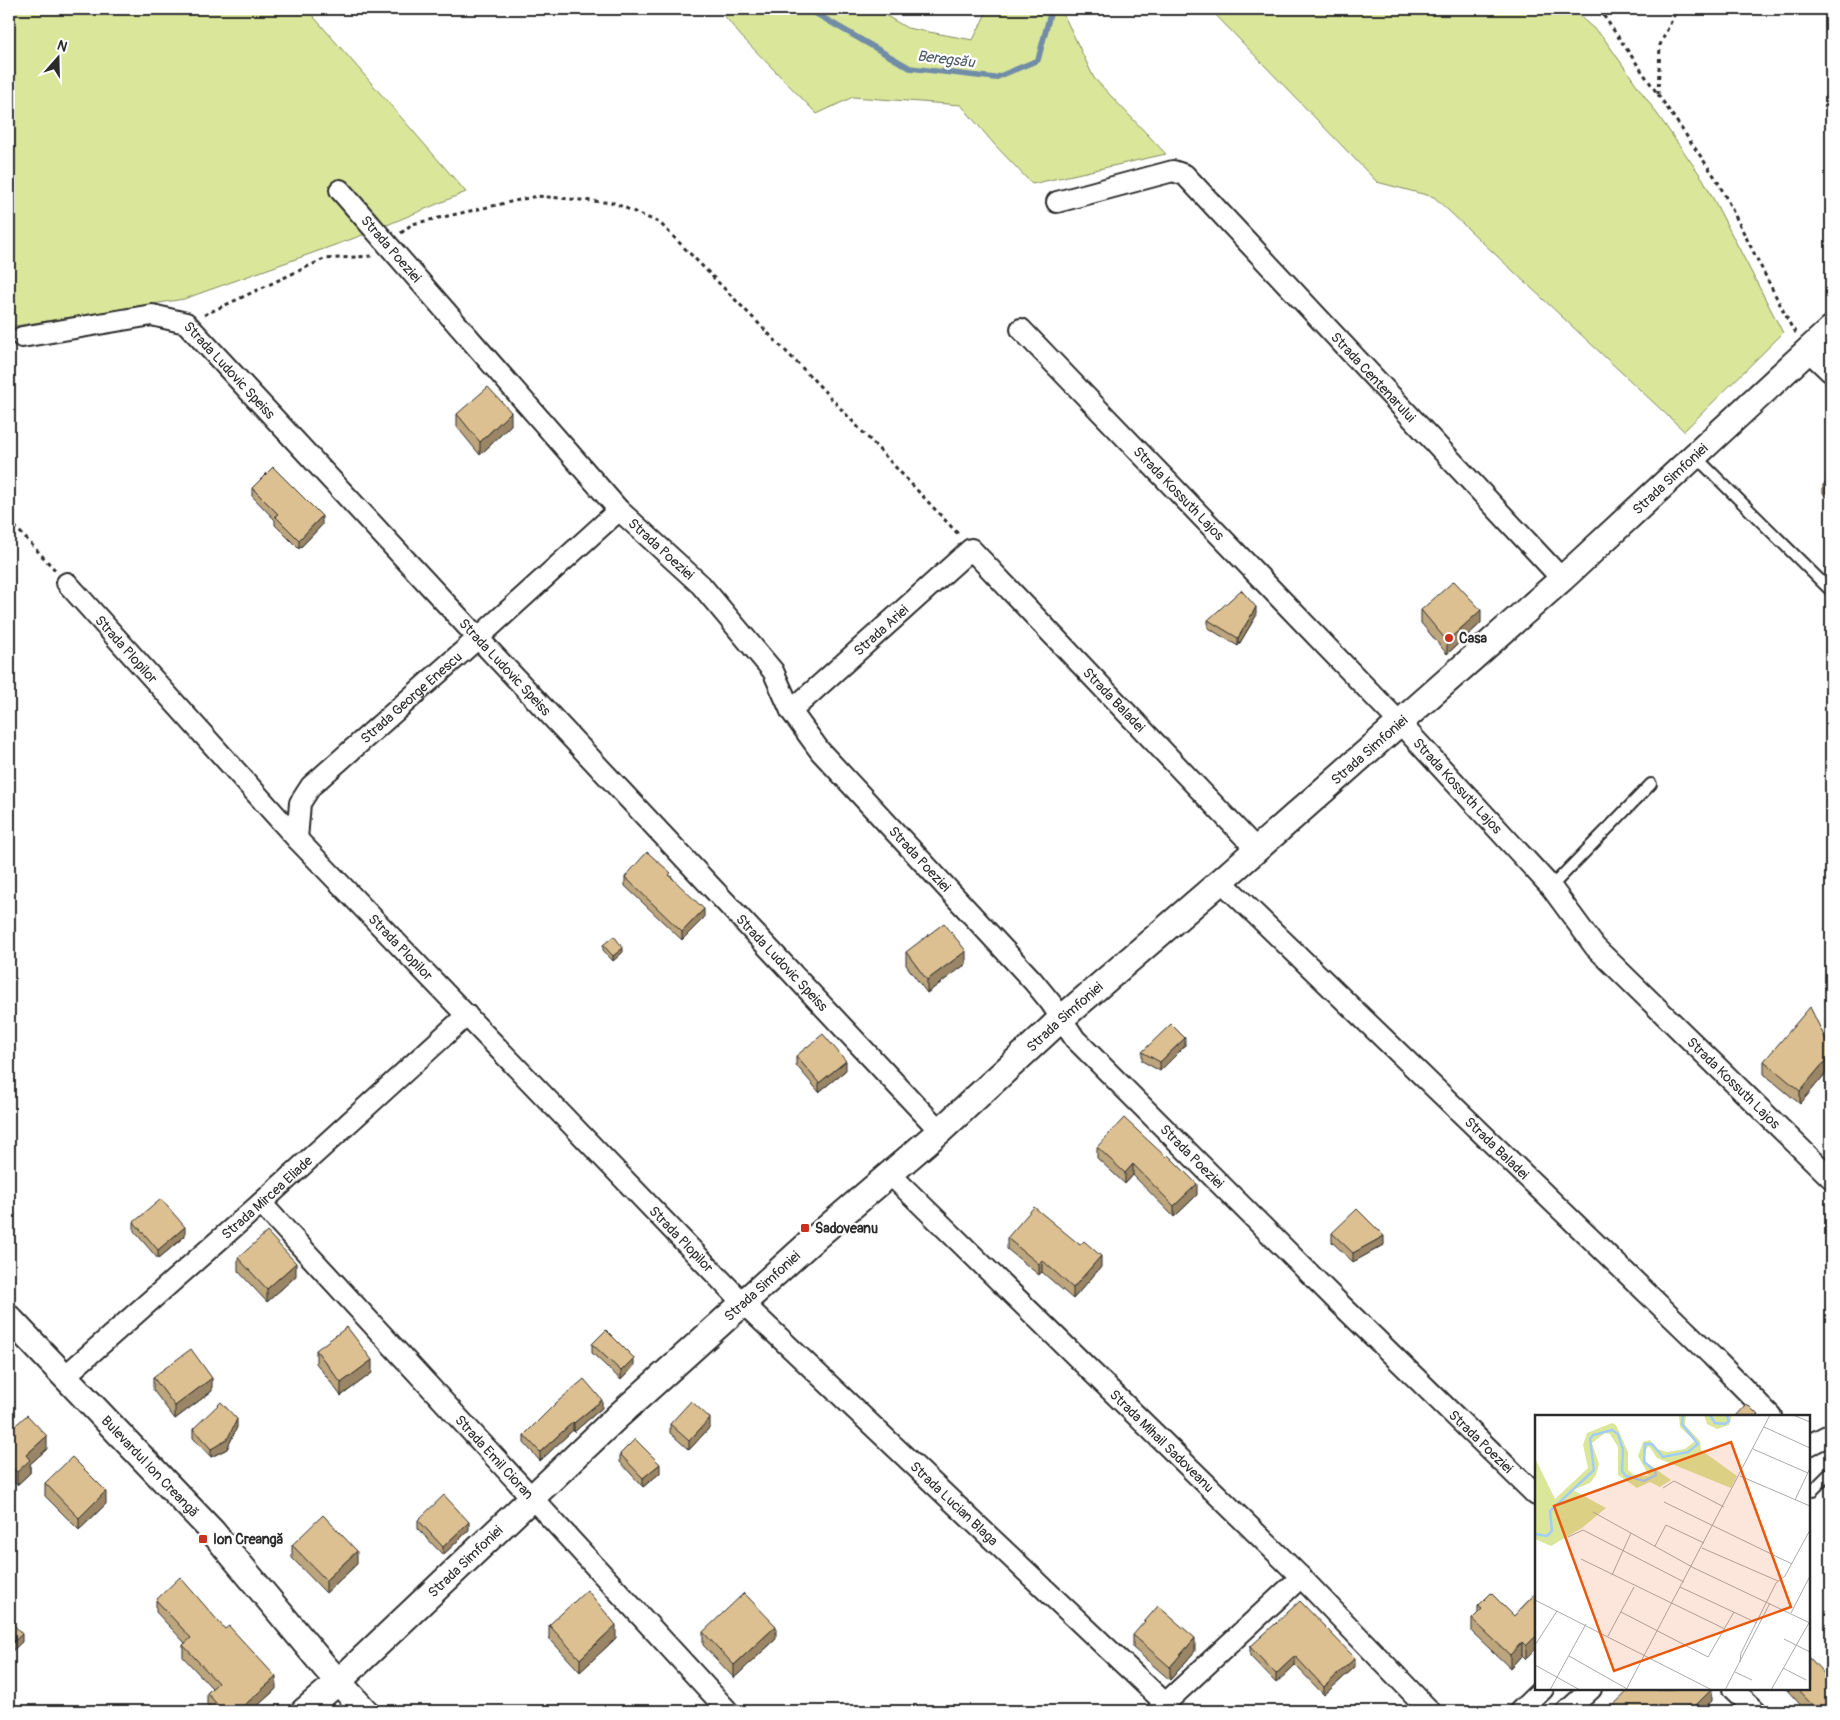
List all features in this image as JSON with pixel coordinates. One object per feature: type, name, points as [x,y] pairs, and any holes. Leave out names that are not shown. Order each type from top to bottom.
[{"type":"street","name":"Strada Centenarului","points":[[1057,202],[1172,171],[1185,175],[1562,579]]},
{"type":"street","name":"Strada Poeziei","points":[[340,190],[619,510],[701,584],[773,671],[792,711],[820,751],[1033,981],[1062,1018],[1075,1039],[1334,1298],[1535,1493]]},
{"type":"street","name":"Strada Ludovic Speiss","points":[[22,337],[152,315],[186,323],[940,1131]]},
{"type":"street","name":"Strada Kossuth Lajos","points":[[1021,329],[1400,723],[1551,887],[1595,947],[1831,1178]]},
{"type":"street","name":"Strada Simfoniei","points":[[304,1711],[338,1682],[617,1417],[815,1238],[940,1131],[1062,1018],[1221,882],[1562,579],[1831,329]]},
{"type":"street","points":[[1810,349],[1831,368]]},
{"type":"street","name":"Strada George Enescu","points":[[298,839],[300,803],[311,786],[619,510]]},
{"type":"street","name":"Strada Ariei","points":[[792,711],[971,548]]},
{"type":"street","name":"Strada Baladei","points":[[971,548],[1257,850]]},
{"type":"street","name":"Strada Plopilor","points":[[67,583],[298,839],[744,1303]]},
{"type":"street","name":"Strada Baladei","points":[[1221,882],[1712,1356],[1770,1415]]},
{"type":"street","name":"Strada Mircea Eliade","points":[[64,1377],[260,1203],[467,1015]]},
{"type":"street","name":"Strada Mihail Sadoveanu","points":[[890,1174],[1301,1577],[1430,1711]]},
{"type":"street","name":"Strada Emil Cioran","points":[[260,1203],[728,1711]]},
{"type":"street","name":"Strada Lucian Blaga","points":[[744,1303],[1161,1708]]},
{"type":"street","name":"Bulevardul Ion Creangă","points":[[9,1318],[212,1531],[338,1682],[365,1711]]},
{"type":"street","points":[[1810,1444],[1831,1434]]},
{"type":"street","points":[[1161,1708],[1301,1577]]},
{"type":"street","points":[[1520,1711],[1542,1690]]},
{"type":"street","points":[[1566,1711],[1590,1690]]},
{"type":"street","points":[[1734,1690],[1756,1711]]},
{"type":"lane","points":[[1694,456],[1831,591]]},
{"type":"lane","points":[[1551,887],[1651,784]]},
{"type":"lane","points":[[1813,1490],[1831,1472]]},
{"type":"path","points":[[1599,9],[1626,12],[1653,9]]},
{"type":"path","points":[[1599,9],[1717,180],[1792,328],[1810,349]]},
{"type":"path","points":[[1658,94],[1660,46],[1677,9]]},
{"type":"path","points":[[186,323],[324,259],[391,249],[412,224],[537,196],[614,203],[660,223],[813,379],[971,548]]},
{"type":"path","points":[[9,520],[67,583]]},
{"type":"green space","points":[[9,9],[307,9],[466,192],[363,235],[184,299],[9,327]]},
{"type":"green space","points":[[719,9],[875,9],[907,28],[973,40],[987,11],[986,9],[1061,9],[1094,78],[1166,154],[1032,184],[994,144],[961,105],[853,97],[817,114],[740,35]]},
{"type":"green space","points":[[1210,9],[1572,9],[1603,37],[1703,179],[1783,333],[1684,431],[1434,197],[1377,182]]},
{"type":"building","points":[[488,387],[511,412],[480,442],[457,414]]},
{"type":"building","points":[[273,467],[322,516],[299,540],[275,516],[278,514],[252,488]]},
{"type":"building","points":[[1831,471],[1831,493],[1823,485],[1830,477],[1828,474]]},
{"type":"building","name":"Casa","points":[[1454,581],[1481,610],[1447,641],[1421,610]]},
{"type":"building","points":[[1241,590],[1256,607],[1238,638],[1208,620]]},
{"type":"building","points":[[647,852],[671,873],[669,875],[704,909],[682,932],[625,877]]},
{"type":"building","points":[[944,923],[966,951],[927,980],[906,952]]},
{"type":"building","points":[[614,936],[623,948],[613,956],[603,945]]},
{"type":"building","points":[[1810,1007],[1831,1050],[1831,1054],[1800,1091],[1764,1061]]},
{"type":"building","points":[[1171,1024],[1185,1038],[1160,1062],[1142,1052]]},
{"type":"building","points":[[823,1034],[846,1061],[819,1083],[796,1056]]},
{"type":"building","points":[[1124,1118],[1166,1157],[1168,1155],[1197,1184],[1174,1206],[1133,1164],[1125,1173],[1097,1147]]},
{"type":"building","points":[[161,1199],[185,1227],[158,1250],[134,1222]]},
{"type":"building","points":[[1034,1207],[1080,1245],[1084,1241],[1101,1256],[1073,1288],[1042,1260],[1039,1264],[1007,1238]]},
{"type":"building","points":[[1357,1209],[1384,1236],[1353,1253],[1332,1233]]},
{"type":"building","points":[[267,1232],[296,1263],[267,1289],[238,1258]]},
{"type":"building","points":[[347,1327],[372,1360],[341,1383],[316,1350]]},
{"type":"building","points":[[606,1330],[634,1358],[621,1371],[592,1344]]},
{"type":"building","points":[[191,1349],[212,1378],[175,1406],[153,1377]]},
{"type":"building","points":[[584,1379],[602,1400],[573,1422],[540,1452],[524,1435],[556,1403]]},
{"type":"building","points":[[691,1401],[710,1418],[689,1441],[670,1424]]},
{"type":"building","points":[[221,1402],[237,1419],[227,1440],[211,1449],[193,1429]]},
{"type":"building","points":[[1747,1404],[1758,1415],[1737,1415]]},
{"type":"building","points":[[27,1415],[47,1436],[26,1455],[30,1460],[17,1472],[12,1467],[9,1470],[9,1431]]},
{"type":"building","points":[[635,1439],[660,1464],[643,1478],[620,1454]]},
{"type":"building","points":[[72,1457],[106,1491],[79,1518],[45,1483]]},
{"type":"building","points":[[444,1495],[469,1522],[443,1547],[418,1520]]},
{"type":"building","points":[[323,1515],[357,1551],[326,1580],[292,1545]]},
{"type":"building","points":[[180,1577],[225,1629],[229,1626],[276,1677],[238,1711],[223,1711],[207,1693],[218,1683],[183,1645],[191,1638],[156,1600]]},
{"type":"building","points":[[587,1590],[616,1625],[580,1659],[549,1625]]},
{"type":"building","points":[[744,1593],[776,1626],[734,1665],[703,1632]]},
{"type":"building","points":[[1491,1593],[1514,1616],[1535,1594],[1535,1637],[1526,1646],[1522,1642],[1510,1655],[1472,1619],[1482,1609],[1478,1606]]},
{"type":"building","points":[[1300,1601],[1355,1658],[1324,1687],[1295,1656],[1276,1674],[1250,1647]]},
{"type":"building","points":[[1158,1606],[1195,1638],[1170,1667],[1133,1635]]},
{"type":"building","points":[[9,1619],[22,1634],[9,1646]]},
{"type":"building","points":[[1810,1658],[1831,1681],[1831,1706],[1826,1711],[1819,1711],[1799,1690],[1810,1690]]},
{"type":"building","points":[[1629,1690],[1711,1690],[1692,1709],[1688,1705],[1681,1711],[1607,1711]]},
{"type":"waterway","name":"Beregsău","points":[[808,9],[910,68],[995,78],[1038,60],[1050,14],[1045,9]]},
{"type":"place","name":"Casa","points":[[1449,638]]},
{"type":"place","name":"Sadoveanu","points":[[805,1228]]},
{"type":"place","name":"Ion Creangă","points":[[203,1539]]}]
